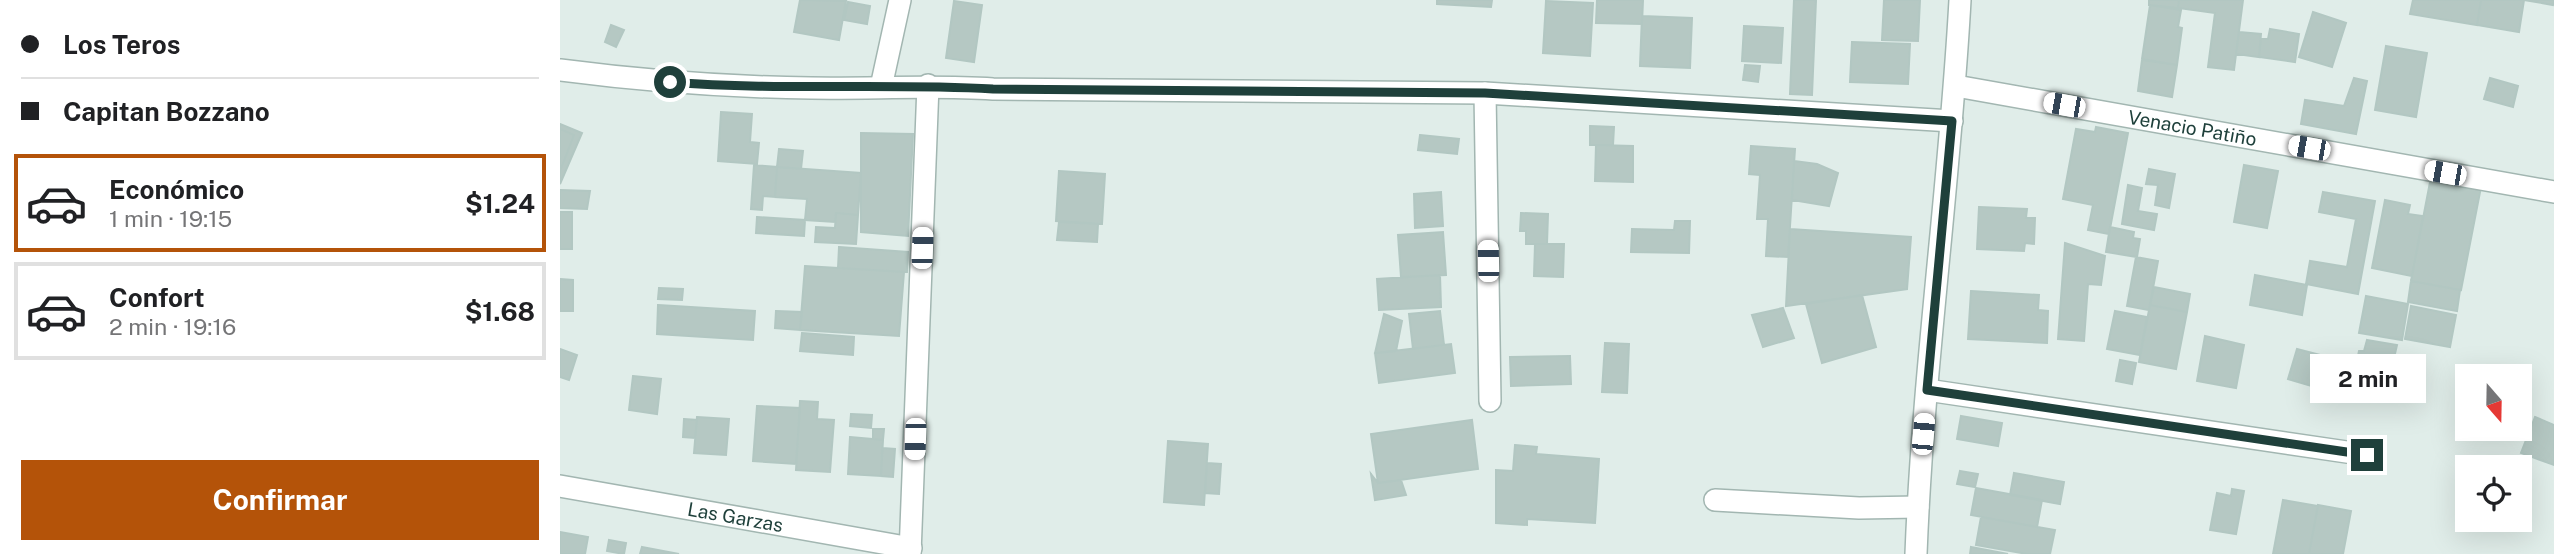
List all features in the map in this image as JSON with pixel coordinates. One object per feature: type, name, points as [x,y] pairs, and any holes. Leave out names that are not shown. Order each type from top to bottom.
[{"type":"street","points":[[881,87],[900,0]]},
{"type":"street","points":[[1916,554],[1927,390],[1956,86],[1960,0]]},
{"type":"street","points":[[560,70],[690,84],[1485,93],[1952,121]]},
{"type":"street","points":[[910,551],[928,85]]},
{"type":"street","name":"Venacio Patiño","points":[[1956,86],[2554,192]]},
{"type":"street","points":[[1485,93],[1490,401]]},
{"type":"street","points":[[1927,390],[2367,455]]},
{"type":"street","name":"Las Garzas","points":[[560,486],[910,551]]},
{"type":"street","points":[[1715,500],[1859,508],[1918,507]]},
{"type":"building","points":[[800,0],[846,1],[839,40],[794,32]]},
{"type":"building","points":[[1437,0],[1492,0],[1491,7],[1437,4]]},
{"type":"building","points":[[1597,0],[1643,0],[1642,24],[1596,23]]},
{"type":"building","points":[[1794,0],[1816,0],[1812,95],[1790,94]]},
{"type":"building","points":[[1884,0],[1920,0],[1918,41],[1882,40]]},
{"type":"building","points":[[2149,0],[2179,0],[2178,8],[2149,5]]},
{"type":"building","points":[[2179,0],[2243,0],[2234,70],[2208,67],[2215,13],[2178,8]]},
{"type":"building","points":[[2413,0],[2481,0],[2477,25],[2410,14]]},
{"type":"building","points":[[2481,0],[2524,0],[2519,32],[2477,25]]},
{"type":"building","points":[[2524,0],[2554,0],[2554,2],[2553,5]]},
{"type":"building","points":[[954,1],[982,5],[974,62],[946,58]]},
{"type":"building","points":[[1546,1],[1593,3],[1590,56],[1543,53]]},
{"type":"building","points":[[848,2],[870,6],[867,24],[844,20]]},
{"type":"building","points":[[2150,5],[2181,10],[2178,27],[2182,28],[2177,65],[2142,59]]},
{"type":"building","points":[[2313,12],[2346,23],[2332,67],[2299,57]]},
{"type":"building","points":[[1642,16],[1692,18],[1690,68],[1640,66]]},
{"type":"building","points":[[611,25],[624,30],[616,47],[605,42]]},
{"type":"building","points":[[1744,26],[1783,28],[1781,63],[1742,61]]},
{"type":"building","points":[[2270,29],[2299,34],[2295,62],[2259,57],[2261,38],[2268,39]]},
{"type":"building","points":[[2239,32],[2261,34],[2259,57],[2236,54]]},
{"type":"building","points":[[1852,42],[1910,44],[1908,84],[1850,82]]},
{"type":"building","points":[[2386,46],[2427,53],[2416,117],[2375,110]]},
{"type":"building","points":[[2142,60],[2177,65],[2172,97],[2138,91]]},
{"type":"building","points":[[1745,65],[1760,66],[1758,82],[1743,80]]},
{"type":"building","points":[[2354,78],[2367,81],[2356,134],[2301,124],[2305,100],[2344,106]]},
{"type":"building","points":[[2490,78],[2518,86],[2513,107],[2484,99]]},
{"type":"building","points":[[721,112],[752,114],[750,142],[759,143],[757,164],[718,161]]},
{"type":"building","points":[[560,124],[582,133],[560,184]]},
{"type":"building","points":[[1590,126],[1614,127],[1613,145],[1590,145]]},
{"type":"building","points":[[2096,127],[2128,133],[2109,234],[2088,230],[2093,205],[2063,199],[2076,129],[2095,132]]},
{"type":"building","points":[[560,129],[574,135],[560,171]]},
{"type":"building","points":[[861,133],[913,134],[908,236],[861,232]]},
{"type":"building","points":[[1420,135],[1459,139],[1457,154],[1418,150]]},
{"type":"building","points":[[1596,145],[1633,146],[1633,182],[1595,181]]},
{"type":"building","points":[[1751,146],[1795,149],[1788,257],[1766,256],[1768,219],[1757,219],[1760,175],[1749,174]]},
{"type":"building","points":[[779,149],[803,151],[801,169],[777,167]]},
{"type":"building","points":[[1794,161],[1817,164],[1838,173],[1829,206],[1792,200]]},
{"type":"building","points":[[754,165],[777,167],[775,197],[763,196],[762,210],[751,209]]},
{"type":"building","points":[[2244,165],[2278,171],[2267,228],[2234,222]]},
{"type":"building","points":[[777,167],[861,173],[858,215],[836,213],[835,222],[805,220],[807,199],[775,197]]},
{"type":"building","points":[[2149,169],[2175,174],[2169,208],[2155,205],[2158,185],[2146,184]]},
{"type":"building","points":[[1059,171],[1105,174],[1102,224],[1056,221]]},
{"type":"building","points":[[2431,177],[2481,187],[2461,290],[2411,281]]},
{"type":"building","points":[[2128,185],[2142,188],[2138,211],[2157,214],[2154,230],[2122,224]]},
{"type":"building","points":[[560,190],[590,191],[587,209],[560,208]]},
{"type":"building","points":[[1441,192],[1443,226],[1415,228],[1414,194]]},
{"type":"building","points":[[2323,192],[2375,201],[2358,294],[2306,284],[2310,261],[2347,267],[2356,219],[2319,212]]},
{"type":"building","points":[[2385,200],[2410,205],[2408,214],[2423,216],[2412,276],[2372,268]]},
{"type":"building","points":[[1979,207],[2027,209],[2026,218],[2035,218],[2034,244],[2025,243],[2024,251],[1977,249]]},
{"type":"building","points":[[560,212],[572,212],[572,249],[560,249]]},
{"type":"building","points":[[836,213],[858,215],[856,244],[815,242],[816,227],[835,228]]},
{"type":"building","points":[[1521,213],[1548,214],[1547,244],[1526,244],[1526,231],[1520,231]]},
{"type":"building","points":[[757,217],[805,220],[804,236],[756,233]]},
{"type":"building","points":[[1675,221],[1690,221],[1689,253],[1631,252],[1632,229],[1674,230]]},
{"type":"building","points":[[1059,222],[1098,224],[1097,242],[1057,240]]},
{"type":"building","points":[[2110,227],[2134,232],[2133,238],[2140,239],[2137,257],[2106,252]]},
{"type":"building","points":[[1790,229],[1911,237],[1907,289],[1786,306]]},
{"type":"building","points":[[1443,232],[1446,275],[1401,277],[1398,235]]},
{"type":"building","points":[[2065,243],[2105,256],[2101,285],[2088,284],[2084,341],[2058,339]]},
{"type":"building","points":[[1535,244],[1564,244],[1563,277],[1534,276]]},
{"type":"building","points":[[839,247],[908,252],[907,272],[838,268]]},
{"type":"building","points":[[2136,257],[2158,261],[2149,310],[2127,306]]},
{"type":"building","points":[[805,266],[904,272],[899,336],[800,330]]},
{"type":"building","points":[[1440,275],[1441,307],[1379,310],[1377,279]]},
{"type":"building","points":[[2255,275],[2307,285],[2302,315],[2250,305]]},
{"type":"building","points":[[560,279],[573,280],[573,311],[560,311]]},
{"type":"building","points":[[2411,281],[2460,290],[2457,311],[2408,302]]},
{"type":"building","points":[[2154,287],[2190,294],[2187,312],[2150,305]]},
{"type":"building","points":[[659,288],[683,289],[682,300],[658,299]]},
{"type":"building","points":[[1971,291],[2039,295],[2038,310],[2048,311],[2047,343],[1968,339]]},
{"type":"building","points":[[1862,295],[1876,347],[1822,363],[1806,304]]},
{"type":"building","points":[[2366,296],[2408,304],[2402,340],[2359,333]]},
{"type":"building","points":[[658,305],[755,311],[753,340],[657,334]]},
{"type":"building","points":[[2150,305],[2187,312],[2176,369],[2139,362]]},
{"type":"building","points":[[2411,306],[2456,315],[2450,347],[2405,339]]},
{"type":"building","points":[[1783,308],[1794,338],[1763,347],[1752,315]]},
{"type":"building","points":[[776,311],[802,312],[800,330],[775,328]]},
{"type":"building","points":[[1440,311],[1444,345],[1413,349],[1409,314]]},
{"type":"building","points":[[2115,311],[2147,317],[2140,355],[2107,349]]},
{"type":"building","points":[[1384,314],[1402,321],[1396,351],[1375,353]]},
{"type":"building","points":[[802,333],[854,337],[853,355],[800,351]]},
{"type":"building","points":[[2205,336],[2244,345],[2236,388],[2197,381]]},
{"type":"building","points":[[2367,340],[2397,345],[2394,358],[2398,359],[2392,392],[2352,385],[2359,351],[2364,351]]},
{"type":"building","points":[[1605,343],[1629,344],[1627,393],[1602,392]]},
{"type":"building","points":[[1451,344],[1455,373],[1379,383],[1375,353]]},
{"type":"building","points":[[560,349],[577,355],[569,380],[560,377]]},
{"type":"building","points":[[2297,349],[2324,356],[2315,387],[2288,379]]},
{"type":"building","points":[[1570,356],[1571,384],[1511,386],[1510,357]]},
{"type":"building","points":[[2120,360],[2136,363],[2132,384],[2116,381]]},
{"type":"building","points":[[633,376],[661,379],[657,414],[629,410]]},
{"type":"building","points":[[800,401],[818,402],[817,419],[834,420],[830,472],[796,470]]},
{"type":"building","points":[[757,406],[800,408],[796,464],[753,461]]},
{"type":"building","points":[[851,414],[872,415],[871,428],[850,426]]},
{"type":"building","points":[[1961,416],[2002,423],[1998,446],[1957,439]]},
{"type":"building","points":[[697,417],[729,419],[726,455],[694,453]]},
{"type":"building","points":[[2535,417],[2554,425],[2554,465],[2521,453],[2526,441],[2532,441]]},
{"type":"building","points":[[684,419],[697,420],[695,438],[683,437]]},
{"type":"building","points":[[1472,420],[1478,469],[1378,483],[1371,434]]},
{"type":"building","points":[[873,429],[884,429],[883,440],[873,439]]},
{"type":"building","points":[[850,437],[883,440],[881,476],[848,474]]},
{"type":"building","points":[[1168,441],[1208,444],[1204,505],[1164,502]]},
{"type":"building","points":[[1515,445],[1537,447],[1536,454],[1599,459],[1595,523],[1527,519],[1527,525],[1496,523],[1496,470],[1513,471]]},
{"type":"building","points":[[882,448],[895,449],[893,477],[881,476]]},
{"type":"building","points":[[1207,463],[1221,464],[1219,494],[1205,493]]},
{"type":"building","points":[[1960,471],[1978,474],[1975,487],[1957,484]]},
{"type":"building","points":[[2014,473],[2064,482],[2060,504],[2010,495]]},
{"type":"building","points":[[1371,474],[1378,483],[1401,480],[1406,495],[1375,500]]},
{"type":"building","points":[[1976,488],[2042,500],[2037,527],[1971,515]]},
{"type":"building","points":[[2232,489],[2244,491],[2236,534],[2210,530],[2217,493],[2231,496]]},
{"type":"building","points":[[2283,500],[2318,506],[2309,554],[2273,554]]},
{"type":"building","points":[[2318,505],[2351,511],[2343,554],[2309,554]]},
{"type":"building","points":[[1981,517],[2055,530],[2050,554],[2027,554],[1976,545]]},
{"type":"building","points":[[560,532],[588,537],[585,554],[560,554]]},
{"type":"building","points":[[609,540],[626,543],[624,554],[607,551]]},
{"type":"building","points":[[642,547],[679,554],[640,554]]},
{"type":"building","points":[[1971,547],[2008,554],[1970,554]]},
{"type":"route","points":[[670,82],[814,88],[928,85],[993,89],[1485,93],[1952,121],[1927,390],[2367,455]]}]
